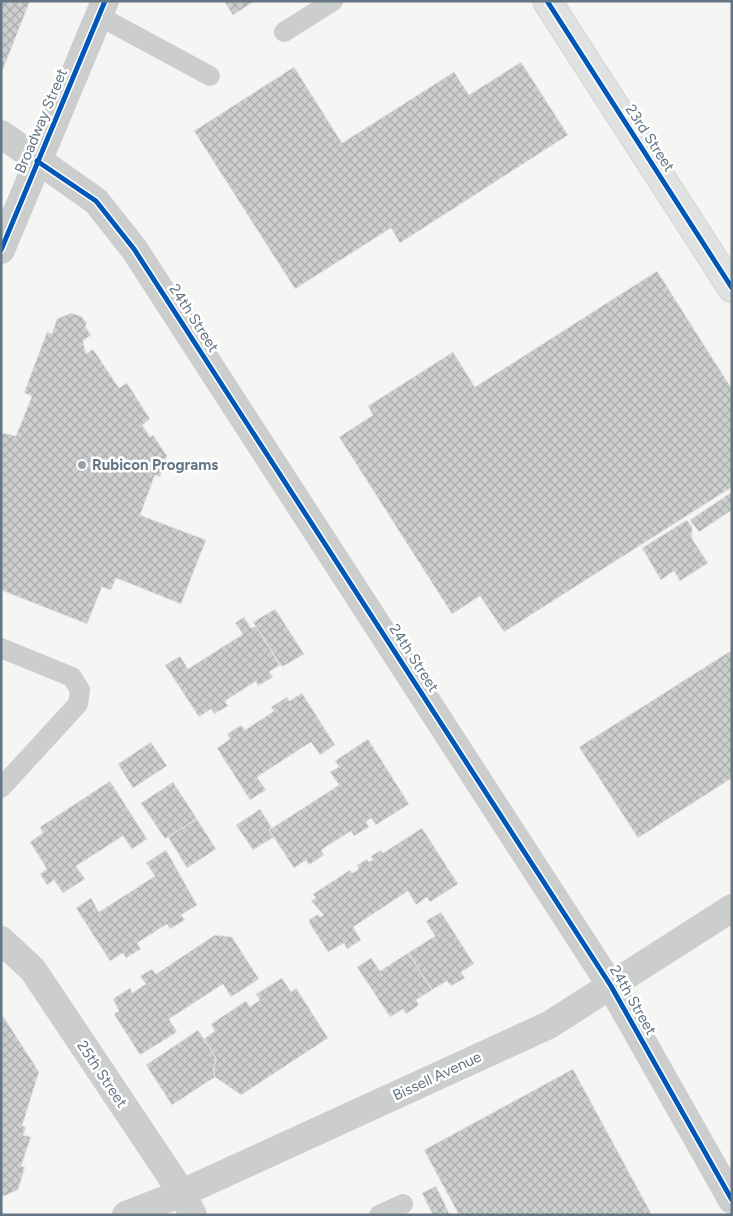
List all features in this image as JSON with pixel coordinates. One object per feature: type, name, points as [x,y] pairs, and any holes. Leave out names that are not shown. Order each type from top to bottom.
[{"type":"main road","name":"23rd Street","points":[[547,1],[732,288]]},
{"type":"street","name":"Broadway Street","points":[[1,250],[102,9]]},
{"type":"street","name":"24th Street","points":[[1,134],[96,201],[134,249],[611,986],[725,1172],[732,1200]]},
{"type":"street","name":"Bissell Avenue","points":[[126,1215],[187,1204],[549,1025],[732,908]]},
{"type":"street","name":"25th Street","points":[[1,940],[32,970],[187,1204]]},
{"type":"lane","points":[[284,32],[333,1]]},
{"type":"lane","points":[[102,9],[210,76]]},
{"type":"lane","points":[[1,648],[72,677],[80,690],[78,704],[1,788]]},
{"type":"lane","points":[[379,1215],[403,1204]]},
{"type":"building","points":[[1,1],[30,1],[1,74]]},
{"type":"building","points":[[224,1],[255,1],[233,15]]},
{"type":"building","points":[[521,62],[568,135],[400,243],[391,228],[295,289],[194,131],[294,67],[342,143],[454,72],[469,95]]},
{"type":"building","points":[[657,271],[732,389],[732,487],[504,632],[480,596],[452,614],[339,437],[373,415],[368,406],[453,352],[475,387]]},
{"type":"building","name":"Rubicon Programs","points":[[71,313],[81,316],[87,323],[85,326],[91,335],[83,341],[86,354],[93,349],[119,388],[127,383],[150,419],[142,425],[150,437],[153,435],[167,456],[160,477],[155,475],[140,515],[206,540],[181,604],[116,578],[111,590],[102,587],[87,624],[1,590],[1,437],[3,433],[16,436],[32,396],[24,393],[47,332],[52,334],[57,319]]},
{"type":"building","points":[[732,492],[732,510],[699,532],[690,520]]},
{"type":"building","points":[[687,520],[692,527],[692,539],[708,563],[680,581],[674,571],[661,580],[642,548]]},
{"type":"building","points":[[275,609],[304,654],[282,667],[253,622]]},
{"type":"building","points":[[244,617],[251,628],[256,626],[280,665],[269,672],[273,677],[258,686],[256,681],[225,701],[228,706],[214,714],[211,709],[199,717],[165,665],[180,656],[188,669],[243,634],[235,623]]},
{"type":"building","points":[[732,650],[732,778],[638,838],[579,747]]},
{"type":"building","points":[[302,693],[335,745],[320,755],[311,742],[257,777],[266,790],[250,800],[217,748],[230,739],[227,734],[241,725],[245,730],[274,711],[271,707],[287,697],[289,701]]},
{"type":"building","points":[[368,739],[409,804],[376,825],[371,818],[366,822],[369,827],[354,836],[351,831],[321,850],[324,855],[309,865],[306,860],[294,868],[269,830],[339,785],[330,772],[339,767],[335,761]]},
{"type":"building","points":[[151,742],[167,766],[133,788],[118,764]]},
{"type":"building","points":[[110,781],[147,839],[132,849],[123,836],[76,866],[85,879],[63,893],[54,880],[47,885],[40,874],[47,869],[30,842],[43,833],[40,827]]},
{"type":"building","points":[[173,782],[197,819],[165,839],[141,803]]},
{"type":"building","points":[[260,809],[272,828],[269,830],[274,837],[253,850],[236,825]]},
{"type":"building","points":[[197,819],[216,849],[187,868],[168,837]]},
{"type":"building","points":[[422,828],[458,884],[430,902],[427,897],[416,905],[408,891],[353,927],[361,940],[347,949],[344,943],[328,952],[310,924],[309,920],[318,914],[320,917],[324,915],[311,901],[316,898],[313,894],[350,870],[352,873],[359,869],[357,865],[367,859],[369,862],[373,860],[371,856],[381,850],[383,853]]},
{"type":"building","points":[[166,850],[197,905],[181,915],[185,920],[170,929],[167,924],[137,943],[141,949],[126,958],[123,953],[110,961],[76,908],[91,898],[99,912],[155,876],[146,863]]},
{"type":"building","points":[[441,912],[474,964],[461,972],[465,978],[451,986],[447,981],[432,990],[408,953],[435,936],[426,921]]},
{"type":"building","points":[[215,935],[232,937],[259,979],[231,997],[223,984],[169,1019],[177,1032],[140,1055],[114,1014],[119,1011],[113,999],[130,988],[132,993],[146,984],[140,976],[152,969],[156,974]]},
{"type":"building","points":[[408,953],[432,990],[416,1000],[419,1005],[406,1014],[403,1009],[390,1017],[357,967],[371,958],[380,971]]},
{"type":"building","points":[[282,978],[291,992],[296,988],[328,1038],[241,1095],[215,1077],[213,1071],[216,1058],[204,1039],[215,1031],[211,1024],[246,1001],[250,1007],[260,1000],[256,994]]},
{"type":"building","points":[[3,1016],[39,1072],[22,1126],[26,1127],[23,1135],[31,1137],[21,1166],[25,1167],[18,1190],[1,1196],[1,1018]]},
{"type":"building","points":[[198,1030],[216,1058],[213,1071],[215,1077],[172,1105],[146,1065]]},
{"type":"building","points":[[573,1069],[652,1215],[459,1215],[424,1150]]},
{"type":"building","points":[[436,1186],[450,1215],[433,1215],[422,1193]]},
{"type":"cycle path","points":[[1,250],[105,1]]},
{"type":"cycle path","points":[[547,1],[732,288]]},
{"type":"cycle path","points":[[37,161],[96,201],[134,249],[611,986],[732,1200]]},
{"type":"place","name":"Rubicon Programs","points":[[82,465]]}]
